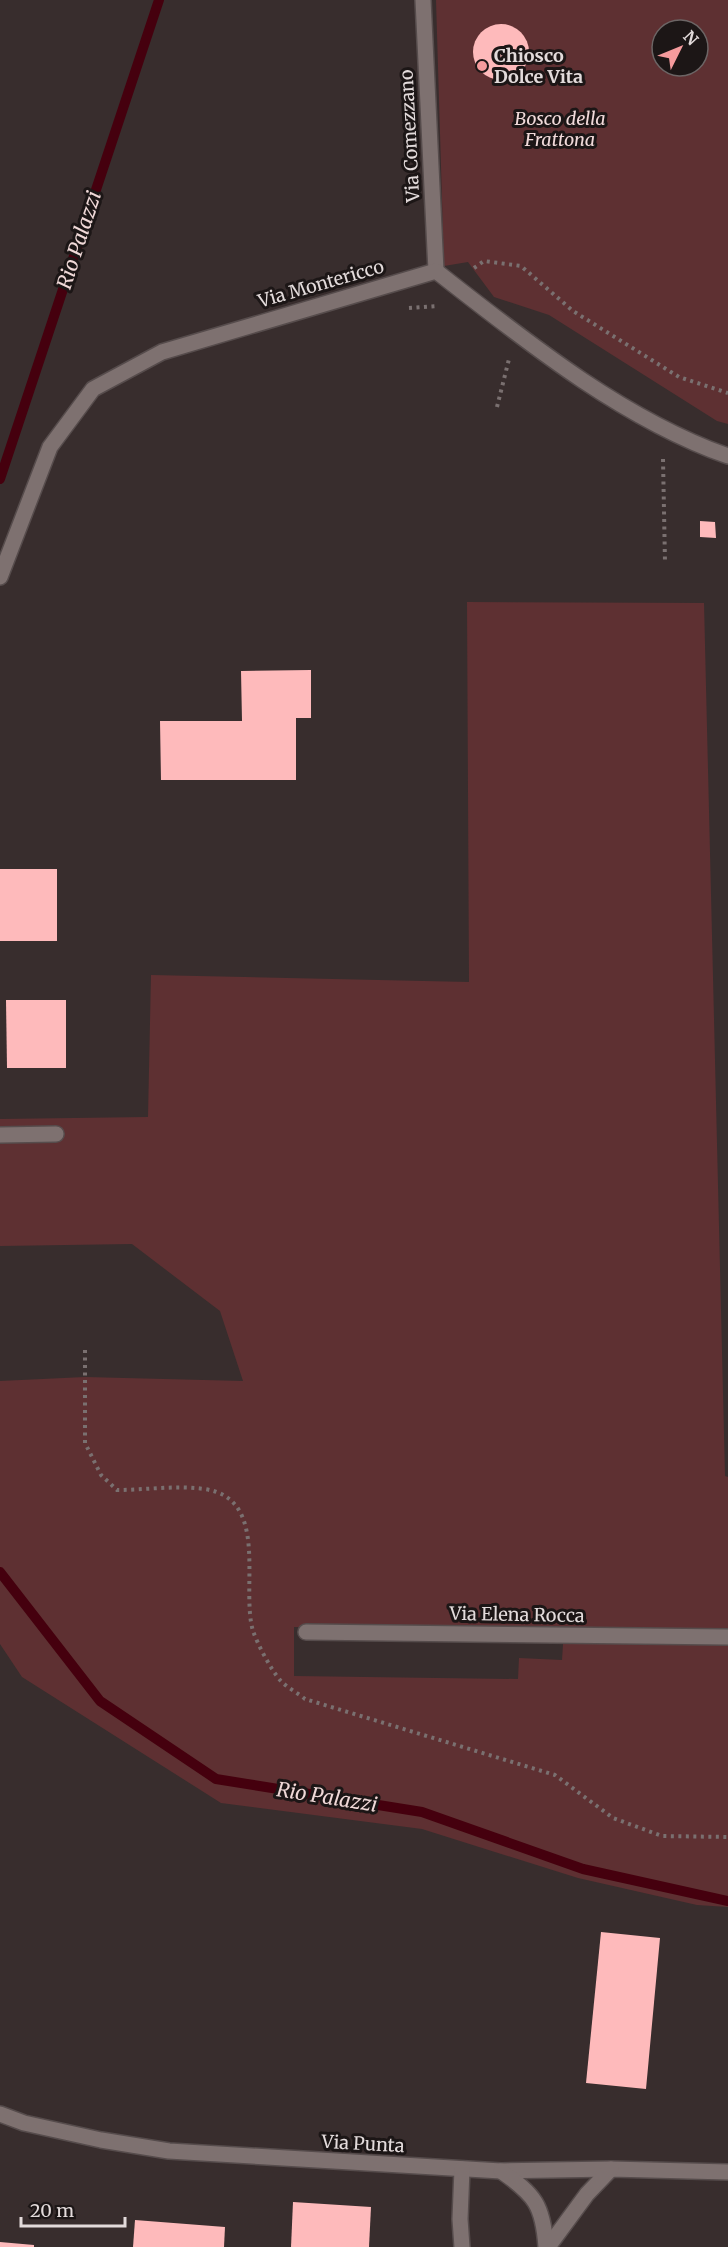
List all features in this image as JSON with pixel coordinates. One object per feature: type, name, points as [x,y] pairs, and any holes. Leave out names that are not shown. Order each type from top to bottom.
[{"type":"street","name":"Via Comezzano","points":[[423,0],[436,271]]},
{"type":"street","points":[[436,271],[520,337],[610,398],[703,447],[728,456]]},
{"type":"street","name":"Via Montericco","points":[[0,577],[50,447],[93,389],[162,352],[436,271]]},
{"type":"street","points":[[0,1135],[56,1134]]},
{"type":"street","name":"Via Elena Rocca","points":[[306,1632],[728,1637]]},
{"type":"street","name":"Via Punta","points":[[0,2114],[24,2123],[101,2140],[169,2151],[462,2169],[728,2172]]},
{"type":"street","points":[[462,2169],[460,2219],[463,2245]]},
{"type":"street","points":[[547,2247],[587,2194],[611,2169]]},
{"type":"street","points":[[501,2170],[525,2187],[543,2213],[547,2247]]},
{"type":"path","points":[[473,268],[484,261],[521,266],[573,311],[669,371],[728,393]]},
{"type":"path","points":[[497,407],[510,358]]},
{"type":"path","points":[[663,459],[665,562]]},
{"type":"green space","name":"Bosco della Frattona","points":[[436,0],[728,0],[728,424],[717,421],[549,315],[494,297],[468,262],[444,266]]},
{"type":"green space","points":[[467,602],[704,603],[725,1476],[728,1477],[728,1907],[697,1905],[578,1878],[422,1829],[221,1803],[22,1677],[0,1644],[0,1381],[85,1377],[243,1381],[220,1311],[132,1244],[0,1246],[0,1119],[148,1117],[151,975],[469,982]],"holes":[[[294,1627],[564,1629],[562,1660],[519,1658],[518,1679],[294,1676]]]},
{"type":"building","points":[[496,24],[506,24],[521,32],[527,41],[529,52],[527,63],[521,72],[506,80],[496,80],[485,75],[478,68],[473,57],[473,47],[478,36],[485,29]]},
{"type":"building","points":[[700,521],[715,522],[716,538],[700,537]]},
{"type":"building","points":[[311,670],[311,718],[296,718],[296,780],[161,780],[160,721],[242,721],[241,671]]},
{"type":"building","points":[[0,869],[57,869],[57,941],[0,941]]},
{"type":"building","points":[[6,1000],[66,1000],[66,1068],[7,1068]]},
{"type":"building","points":[[601,1932],[660,1938],[646,2089],[586,2083]]},
{"type":"building","points":[[293,2202],[371,2207],[369,2247],[291,2247]]},
{"type":"building","points":[[135,2220],[225,2227],[224,2247],[133,2247]]},
{"type":"building","points":[[0,2242],[34,2245],[34,2247],[0,2247]]},
{"type":"waterway","name":"Rio Palazzi","points":[[0,479],[159,0]]},
{"type":"waterway","name":"Rio Palazzi","points":[[0,1572],[100,1701],[216,1779],[422,1812],[583,1869],[728,1901]]},
{"type":"place","name":"Chiosco Dolce Vita","points":[[482,66]]}]
